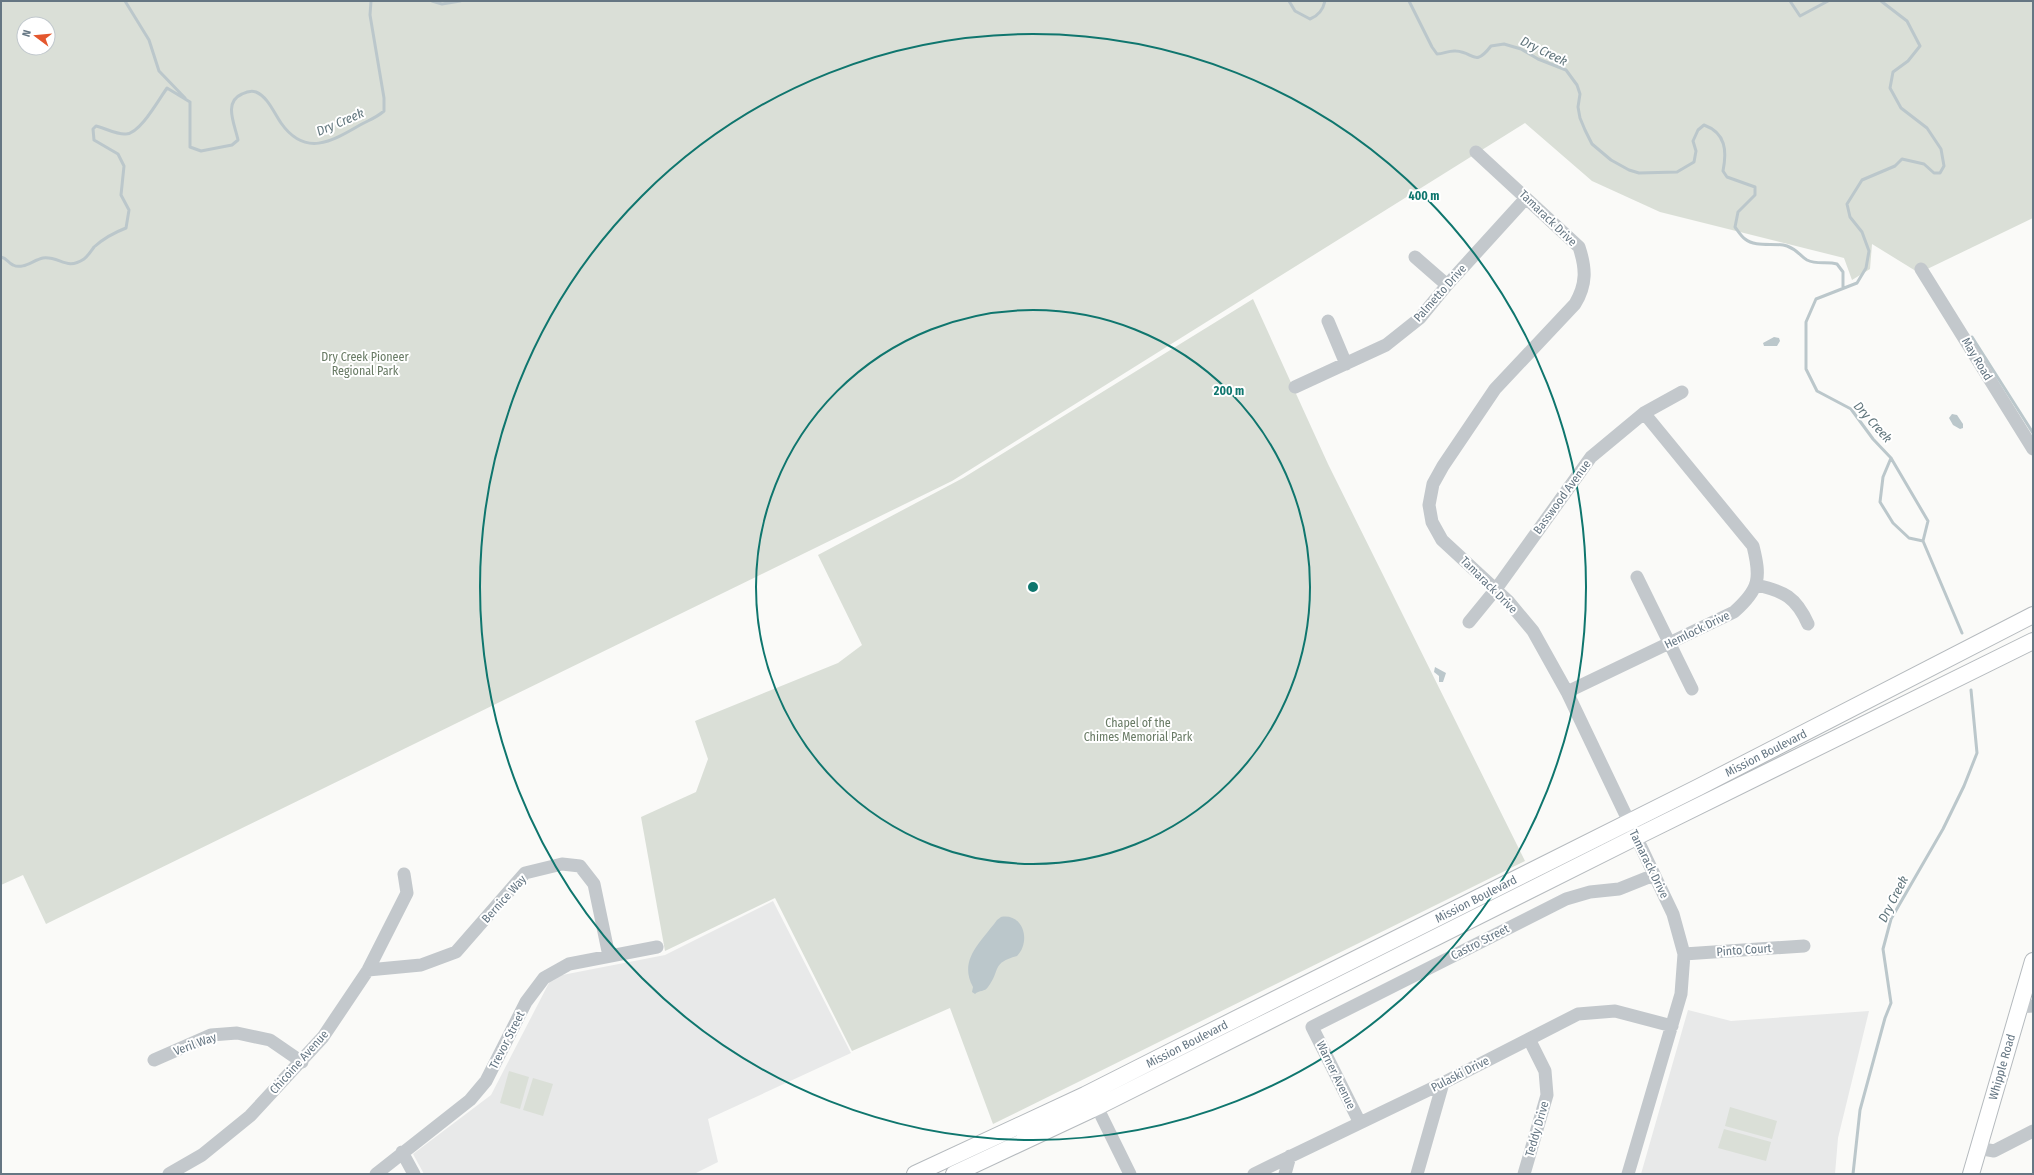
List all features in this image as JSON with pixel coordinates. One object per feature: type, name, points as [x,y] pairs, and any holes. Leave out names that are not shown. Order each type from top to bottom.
[{"type":"main road","name":"Mission Boulevard","points":[[954,1174],[1097,1107],[1632,830],[2033,615]]},
{"type":"main road","name":"Mission Boulevard","points":[[915,1174],[1085,1095],[1632,830],[2033,641]]},
{"type":"main road","name":"Whipple Road","points":[[1971,1174],[1978,1148],[2026,1006],[2033,961]]},
{"type":"street","name":"Tamarack Drive","points":[[1476,152],[1579,247],[1585,274],[1582,292],[1575,304],[1495,389],[1443,466],[1433,484],[1429,504],[1432,522],[1442,540],[1496,589],[1533,631],[1567,692],[1673,914],[1684,954],[1681,994],[1628,1174]]},
{"type":"street","name":"Palmetto Drive","points":[[1295,387],[1386,345],[1420,318],[1447,285],[1526,198]]},
{"type":"street","points":[[1415,257],[1447,285]]},
{"type":"street","name":"May Road","points":[[1921,269],[2033,449]]},
{"type":"street","points":[[1328,321],[1346,364]]},
{"type":"street","name":"Basswood Avenue","points":[[1469,622],[1496,589],[1592,457],[1644,413],[1682,392]]},
{"type":"street","name":"Hemlock Drive","points":[[1567,692],[1734,612],[1746,601],[1756,585],[1758,566],[1753,546],[1644,413]]},
{"type":"street","points":[[1637,577],[1692,689]]},
{"type":"street","points":[[1756,585],[1775,589],[1793,599],[1802,609],[1808,624]]},
{"type":"street","name":"Bernice Way","points":[[368,970],[421,965],[456,952],[525,873],[562,864],[580,866],[594,884],[609,956]]},
{"type":"street","name":"Chicoine Avenue","points":[[169,1174],[202,1155],[250,1116],[302,1062],[323,1037],[368,970],[407,893],[404,874]]},
{"type":"street","name":"Castro Street","points":[[1312,1027],[1566,899],[1590,892],[1619,888],[1654,875]]},
{"type":"street","name":"Pinto Court","points":[[1684,954],[1804,946]]},
{"type":"street","name":"Trevor Street","points":[[376,1174],[402,1152],[470,1100],[486,1081],[526,1002],[544,978],[569,964],[657,947]]},
{"type":"street","name":"Pulaski Drive","points":[[1254,1174],[1443,1083],[1578,1014],[1602,1010],[1615,1011],[1672,1026]]},
{"type":"street","name":"Warner Avenue","points":[[1312,1027],[1360,1123]]},
{"type":"street","name":"Veril Way","points":[[154,1060],[211,1035],[237,1032],[270,1040],[302,1062]]},
{"type":"street","name":"Teddy Drive","points":[[1524,1174],[1547,1095],[1545,1071],[1529,1039]]},
{"type":"street","points":[[1417,1174],[1443,1083]]},
{"type":"street","points":[[1085,1095],[1097,1107],[1130,1174]]},
{"type":"street","points":[[1978,1148],[1994,1151],[2033,1132]]},
{"type":"street","points":[[402,1152],[414,1174]]},
{"type":"street","points":[[1285,1174],[1290,1156]]},
{"type":"shaded area","points":[[1774,337],[1779,338],[1780,341],[1777,346],[1764,346],[1763,343]]},
{"type":"shaded area","points":[[1952,414],[1957,415],[1963,424],[1963,428],[1960,429],[1953,425],[1949,418]]},
{"type":"shaded area","points":[[1435,667],[1446,673],[1443,682],[1439,682],[1439,676],[1434,672]]},
{"type":"shaded area","points":[[773,901],[851,1053],[708,1119],[718,1162],[694,1174],[424,1174],[413,1154],[491,1095],[552,977],[665,955]]},
{"type":"shaded area","points":[[1001,917],[1015,919],[1020,924],[1023,930],[1024,943],[1017,956],[1003,961],[1000,964],[987,989],[975,994],[972,992],[973,987],[969,977],[968,968],[970,960],[978,944]]},
{"type":"shaded area","points":[[1688,1010],[1731,1021],[1869,1011],[1838,1138],[1835,1174],[1641,1174]]},
{"type":"green space","name":"Dry Creek Pioneer Regional Park","points":[[1,1],[2033,1],[2033,218],[1919,273],[1872,244],[1870,269],[1852,280],[1844,258],[1660,212],[1592,181],[1525,123],[952,481],[46,924],[23,875],[1,885]]},
{"type":"green space","name":"Chapel of the Chimes Memorial Park","points":[[1253,299],[1328,464],[1525,861],[993,1124],[950,1008],[852,1051],[775,898],[665,951],[641,817],[696,792],[708,759],[695,721],[838,663],[862,645],[818,555],[963,478]]},
{"type":"green space","points":[[509,1071],[529,1077],[520,1109],[500,1103]]},
{"type":"green space","points":[[533,1078],[553,1084],[543,1116],[523,1110]]},
{"type":"green space","points":[[1730,1107],[1777,1121],[1772,1139],[1725,1126]]},
{"type":"green space","points":[[1724,1129],[1771,1142],[1766,1161],[1718,1148]]},
{"type":"waterway","points":[[125,1],[149,40],[159,71],[185,98]]},
{"type":"waterway","name":"Dry Creek","points":[[190,102],[190,147],[201,151],[232,145],[238,140],[232,114],[233,102],[242,94],[252,91],[260,94],[264,98],[290,134],[299,140],[309,143],[329,141],[375,117],[384,111],[384,98],[370,15],[371,1]]},
{"type":"waterway","name":"Dry Creek","points":[[432,1],[442,4],[460,1]]},
{"type":"waterway","name":"Dry Creek","points":[[1289,1],[1295,11],[1310,19],[1320,12],[1325,1]]},
{"type":"waterway","name":"Dry Creek","points":[[1409,1],[1437,54],[1456,51],[1477,58],[1485,53],[1491,46],[1504,44],[1521,49],[1538,59],[1566,70],[1577,85],[1580,94],[1578,107],[1580,118],[1592,144],[1611,160],[1629,170],[1639,173],[1677,172],[1694,162],[1696,151],[1693,141],[1698,130],[1704,125],[1711,128],[1721,138],[1725,150],[1723,171],[1727,177],[1755,187],[1755,195],[1738,212],[1735,227],[1741,235],[1749,242],[1787,246],[1794,249],[1807,260],[1837,264],[1843,272],[1843,287]]},
{"type":"waterway","points":[[1790,1],[1800,16],[1828,1]]},
{"type":"waterway","points":[[1881,1],[1907,21],[1920,46],[1908,61],[1893,72],[1890,88],[1901,108],[1927,128],[1941,149],[1944,166],[1940,173],[1934,173],[1924,164],[1902,159],[1895,166],[1862,180],[1847,204],[1850,217],[1862,232],[1869,251],[1866,268],[1857,283],[1816,299],[1806,322],[1806,369],[1817,391],[1851,409],[1873,439],[1891,458],[1928,521],[1923,541],[1962,633]]},
{"type":"waterway","name":"Dry Creek","points":[[1,257],[17,266],[24,266],[43,258],[54,259],[72,264],[84,259],[94,247],[105,238],[126,228],[129,210],[121,195],[124,166],[118,154],[94,140],[93,129],[96,126],[119,133],[126,134],[131,132],[143,122],[167,88],[190,102]]},
{"type":"waterway","points":[[1972,337],[2033,433]]},
{"type":"waterway","name":"Dry Creek","points":[[1891,458],[1883,477],[1880,502],[1893,523],[1909,538],[1923,541]]},
{"type":"waterway","name":"Dry Creek","points":[[1853,1174],[1860,1110],[1885,1018],[1891,1003],[1883,949],[1891,919],[1943,829],[1964,786],[1977,753],[1971,690]]}]
